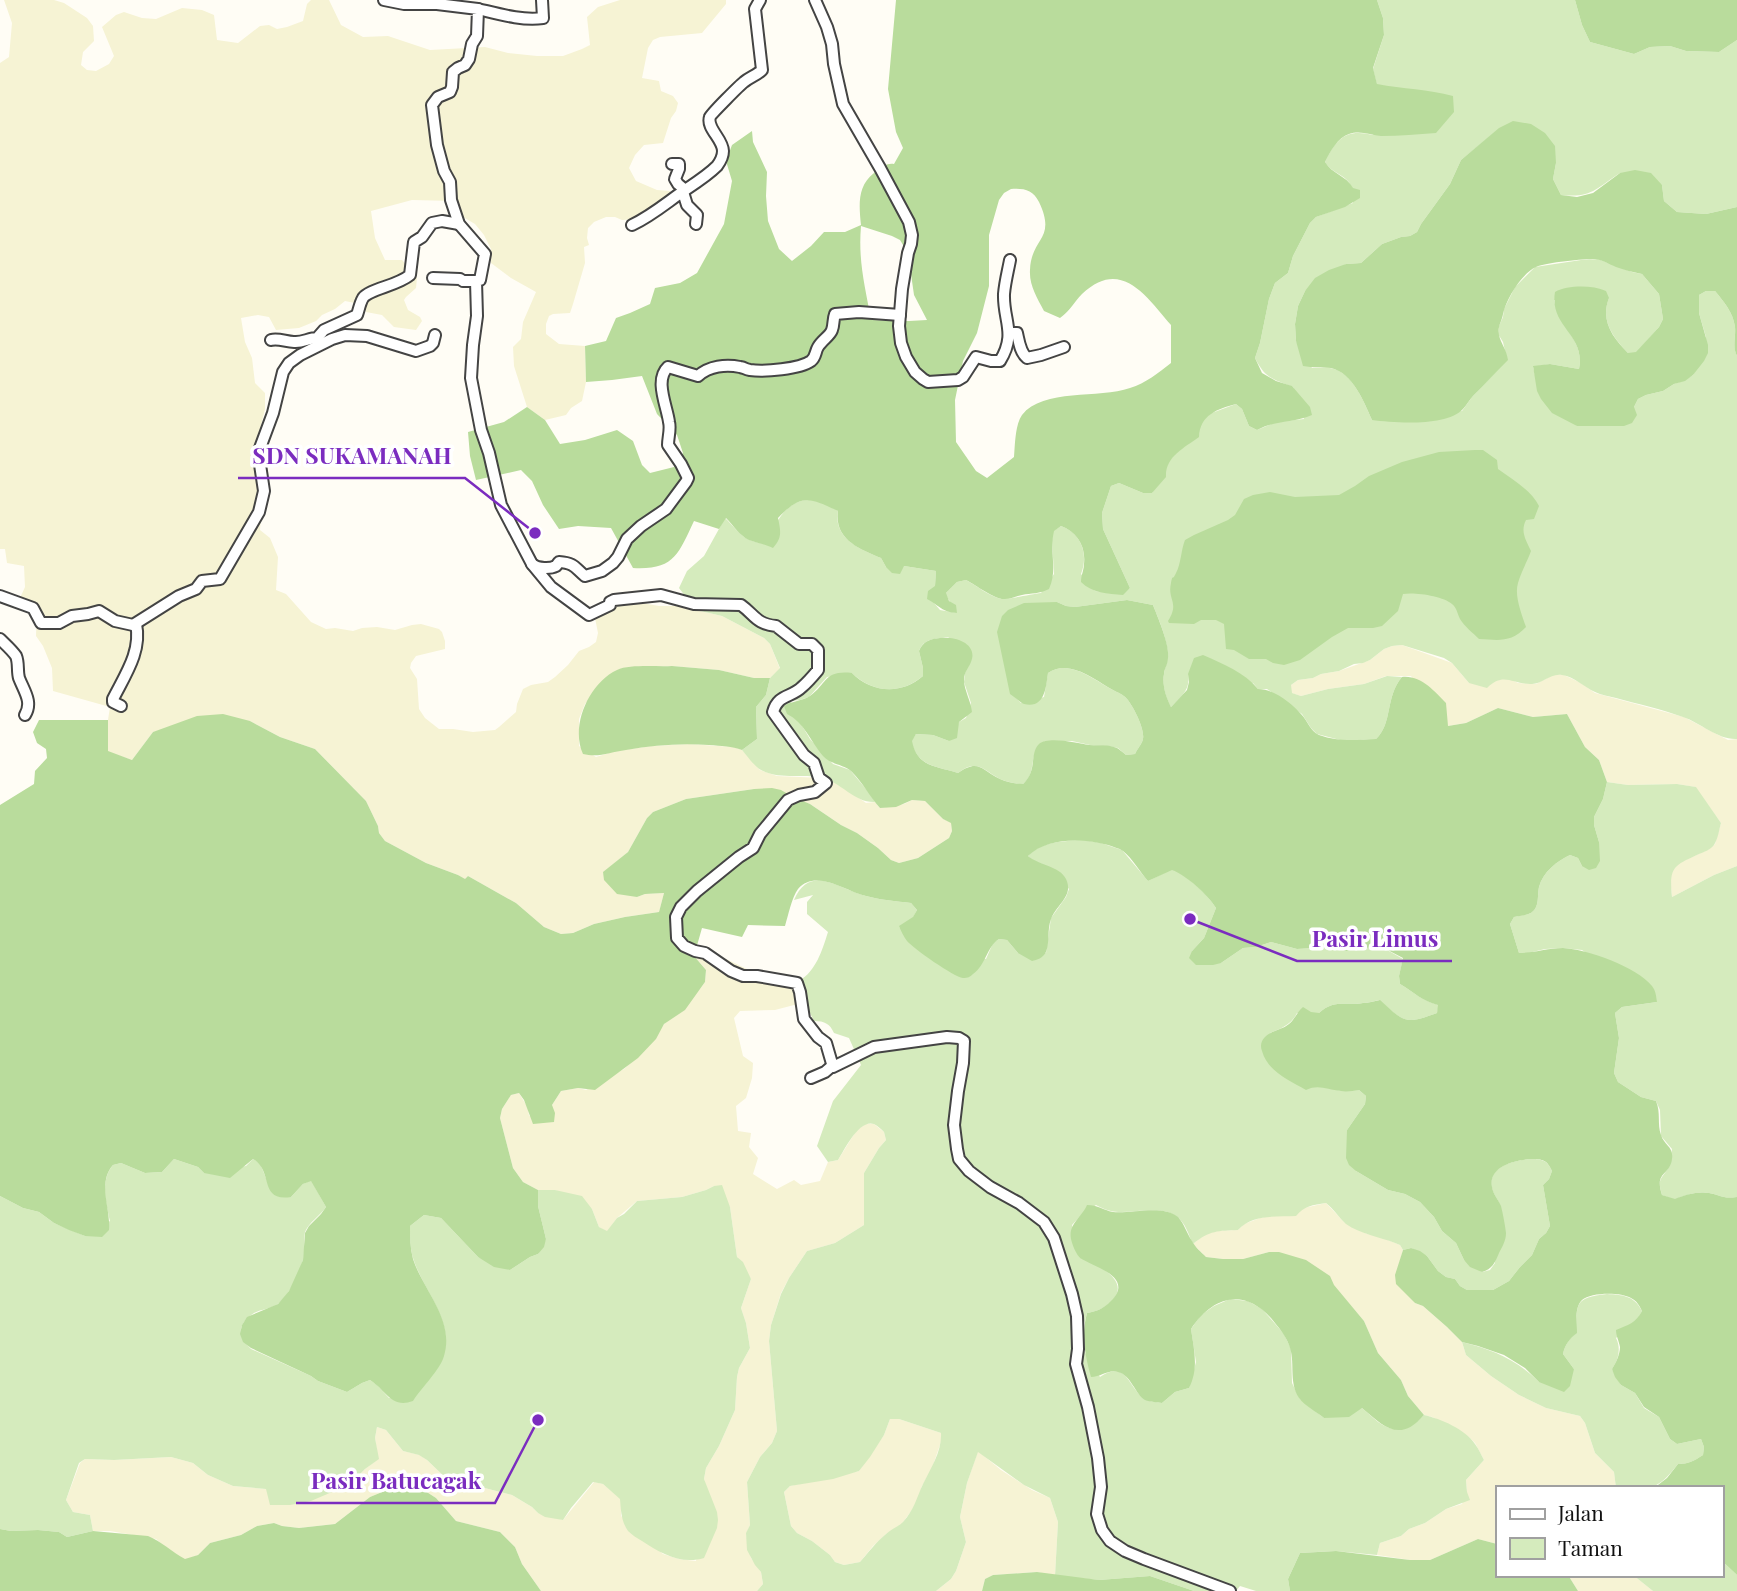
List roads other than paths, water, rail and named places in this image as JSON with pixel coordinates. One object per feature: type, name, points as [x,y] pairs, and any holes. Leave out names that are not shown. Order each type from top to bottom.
[{"type":"street","points":[[384,0],[478,9],[528,19],[543,18],[542,0]]},
{"type":"street","points":[[632,225],[647,218],[695,184],[718,165],[722,158],[722,144],[709,122],[711,114],[744,82],[762,70],[755,9],[760,0]]},
{"type":"street","points":[[815,0],[832,44],[843,104],[909,222],[912,235],[902,289],[899,326],[906,357],[923,379],[928,382],[958,380],[976,357],[991,362],[1000,360],[1007,350],[1010,334],[1004,296],[1010,260]]},
{"type":"street","points":[[433,278],[480,280],[485,254],[459,224],[451,200],[450,182],[444,171],[434,134],[432,105],[438,97],[450,92],[452,74],[470,59],[472,44],[477,36],[478,9]]},
{"type":"street","points":[[672,164],[679,164],[675,179],[684,189],[687,205],[697,215],[696,224]]},
{"type":"street","points":[[271,341],[276,339],[299,342],[317,338],[324,330],[358,315],[362,301],[369,292],[391,286],[410,275],[414,242],[422,237],[432,223],[442,221],[459,224]]},
{"type":"street","points":[[476,281],[477,316],[472,356],[472,391],[476,398],[481,430],[501,505],[532,564],[551,587],[589,615],[610,605],[614,600],[661,595],[694,604],[741,605],[758,622],[767,626],[776,625],[799,644],[808,643],[818,652],[818,670],[802,688],[781,699],[773,712],[804,755],[814,763],[819,778],[825,783],[816,792],[799,794],[789,800],[760,834],[753,848],[724,868],[688,899],[676,917],[676,932],[677,938],[684,946],[705,953],[739,975],[797,983],[804,1019],[826,1043],[832,1066]]},
{"type":"street","points":[[532,564],[548,569],[559,562],[566,563],[578,567],[585,576],[602,571],[618,558],[627,539],[666,509],[686,482],[688,478],[684,468],[668,445],[670,425],[662,389],[662,375],[668,367],[698,376],[720,366],[749,370],[802,365],[814,358],[818,346],[831,333],[835,314],[859,312],[900,315]]},
{"type":"street","points":[[1010,334],[1017,333],[1027,358],[1064,347]]},
{"type":"street","points":[[0,596],[32,607],[41,623],[57,623],[72,616],[99,611],[118,622],[132,625],[178,596],[196,589],[202,580],[222,578],[259,512],[264,491],[260,448],[273,413],[283,372],[289,363],[321,344],[345,335],[367,336],[416,351],[430,346],[435,335]]},
{"type":"street","points":[[121,706],[113,702],[113,699],[134,657],[138,637],[136,624]]},
{"type":"street","points":[[0,639],[15,655],[28,703],[25,715]]},
{"type":"street","points":[[811,1078],[874,1047],[947,1037],[964,1041],[954,1125],[957,1149],[960,1159],[969,1171],[1044,1222],[1054,1238],[1077,1317],[1077,1369],[1098,1458],[1101,1487],[1097,1514],[1101,1530],[1110,1541],[1135,1555],[1230,1591]]},
{"type":"place","name":"SDN SUKAMANAH","points":[[535,533]]},
{"type":"place","name":"Pasir Limus","points":[[1190,919]]},
{"type":"place","name":"Pasir Batucagak","points":[[538,1420]]}]
